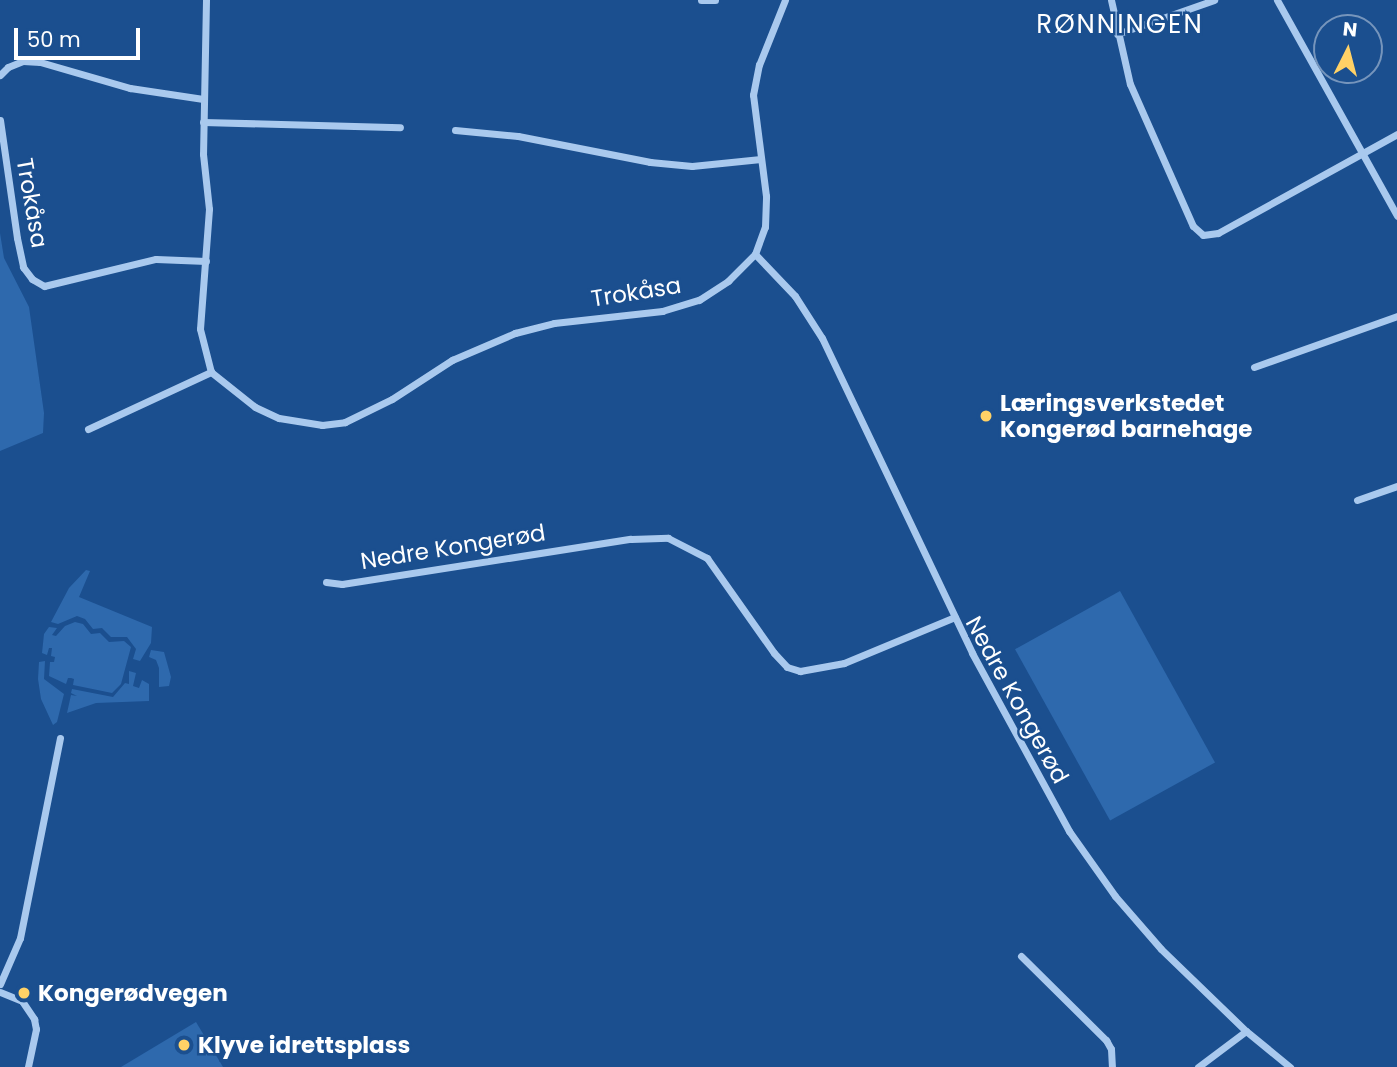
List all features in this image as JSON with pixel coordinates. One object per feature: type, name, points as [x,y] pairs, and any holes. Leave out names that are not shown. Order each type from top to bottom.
[{"type":"street","points":[[88,429],[211,372],[200,329],[209,209],[203,122],[208,28],[206,0]]},
{"type":"street","points":[[701,0],[715,0]]},
{"type":"street","points":[[785,0],[755,81],[753,111],[766,213],[761,240],[755,254],[794,296],[822,338],[955,617]]},
{"type":"street","points":[[1111,0],[1130,84],[1192,226],[1203,235],[1218,233],[1397,134]]},
{"type":"street","points":[[1117,34],[1214,0]]},
{"type":"street","points":[[1277,0],[1397,216]]},
{"type":"street","points":[[0,75],[8,67],[23,61],[40,62],[130,88],[203,99]]},
{"type":"street","name":"Trokåsa","points":[[0,120],[17,238],[23,267],[32,279],[44,286],[156,259],[206,261]]},
{"type":"street","points":[[203,122],[400,127]]},
{"type":"street","points":[[455,130],[530,138],[692,166],[761,159]]},
{"type":"street","name":"Trokåsa","points":[[211,372],[254,407],[279,418],[321,425],[345,422],[392,399],[452,360],[515,333],[554,323],[662,311],[699,300],[728,281],[755,254]]},
{"type":"street","points":[[1254,367],[1397,316]]},
{"type":"street","points":[[1357,500],[1397,486]]},
{"type":"street","name":"Nedre Kongerød","points":[[326,582],[342,584],[631,539],[668,538],[707,558],[774,653],[787,667],[800,671],[844,663],[955,617],[1011,730],[1069,831],[1115,896],[1161,949],[1246,1031],[1290,1067]]},
{"type":"street","points":[[0,984],[20,938],[60,738]]},
{"type":"street","points":[[1021,956],[1106,1040],[1111,1049],[1112,1067]]},
{"type":"street","points":[[0,992],[22,1000],[34,1019],[36,1029],[28,1067]]},
{"type":"street","points":[[1198,1067],[1246,1031]]},
{"type":"shaded area","points":[[0,233],[4,258],[29,307],[44,413],[43,433],[0,451]]},
{"type":"shaded area","points":[[86,570],[90,571],[79,597],[152,627],[151,643],[140,661],[133,659],[136,649],[127,637],[111,637],[102,628],[93,629],[85,619],[77,616],[58,624],[51,622],[69,588]]},
{"type":"shaded area","points":[[1120,591],[1215,762],[1110,821],[1015,649]]},
{"type":"shaded area","points":[[75,622],[83,624],[91,634],[100,633],[109,642],[124,641],[131,647],[121,684],[112,693],[73,685],[74,679],[71,678],[68,678],[66,684],[49,676],[50,662],[54,662],[55,657],[51,656],[52,648],[49,648],[47,655],[42,653],[44,634],[49,627],[57,628],[52,635],[56,636],[65,626]]},
{"type":"shaded area","points":[[151,650],[164,652],[171,677],[169,686],[159,687],[159,668],[156,660],[149,657]]},
{"type":"shaded area","points":[[45,661],[44,679],[64,694],[57,722],[53,725],[41,699],[38,679],[39,662]]},
{"type":"shaded area","points":[[129,671],[136,673],[133,686],[139,688],[142,680],[149,684],[149,701],[96,703],[67,713],[71,695],[77,696],[71,693],[72,689],[113,697],[125,683],[129,684]]},
{"type":"shaded area","name":"Klyve idrettsplass","points":[[196,1022],[223,1067],[121,1067]]},
{"type":"place","name":"Læringsverkstedet Kongerød barnehage","points":[[986,416]]},
{"type":"place","name":"Kongerødvegen","points":[[24,993]]},
{"type":"place","name":"Klyve idrettsplass","points":[[184,1045]]},
{"type":"district","name":"RØNNINGEN","points":[[1120,25]]}]
